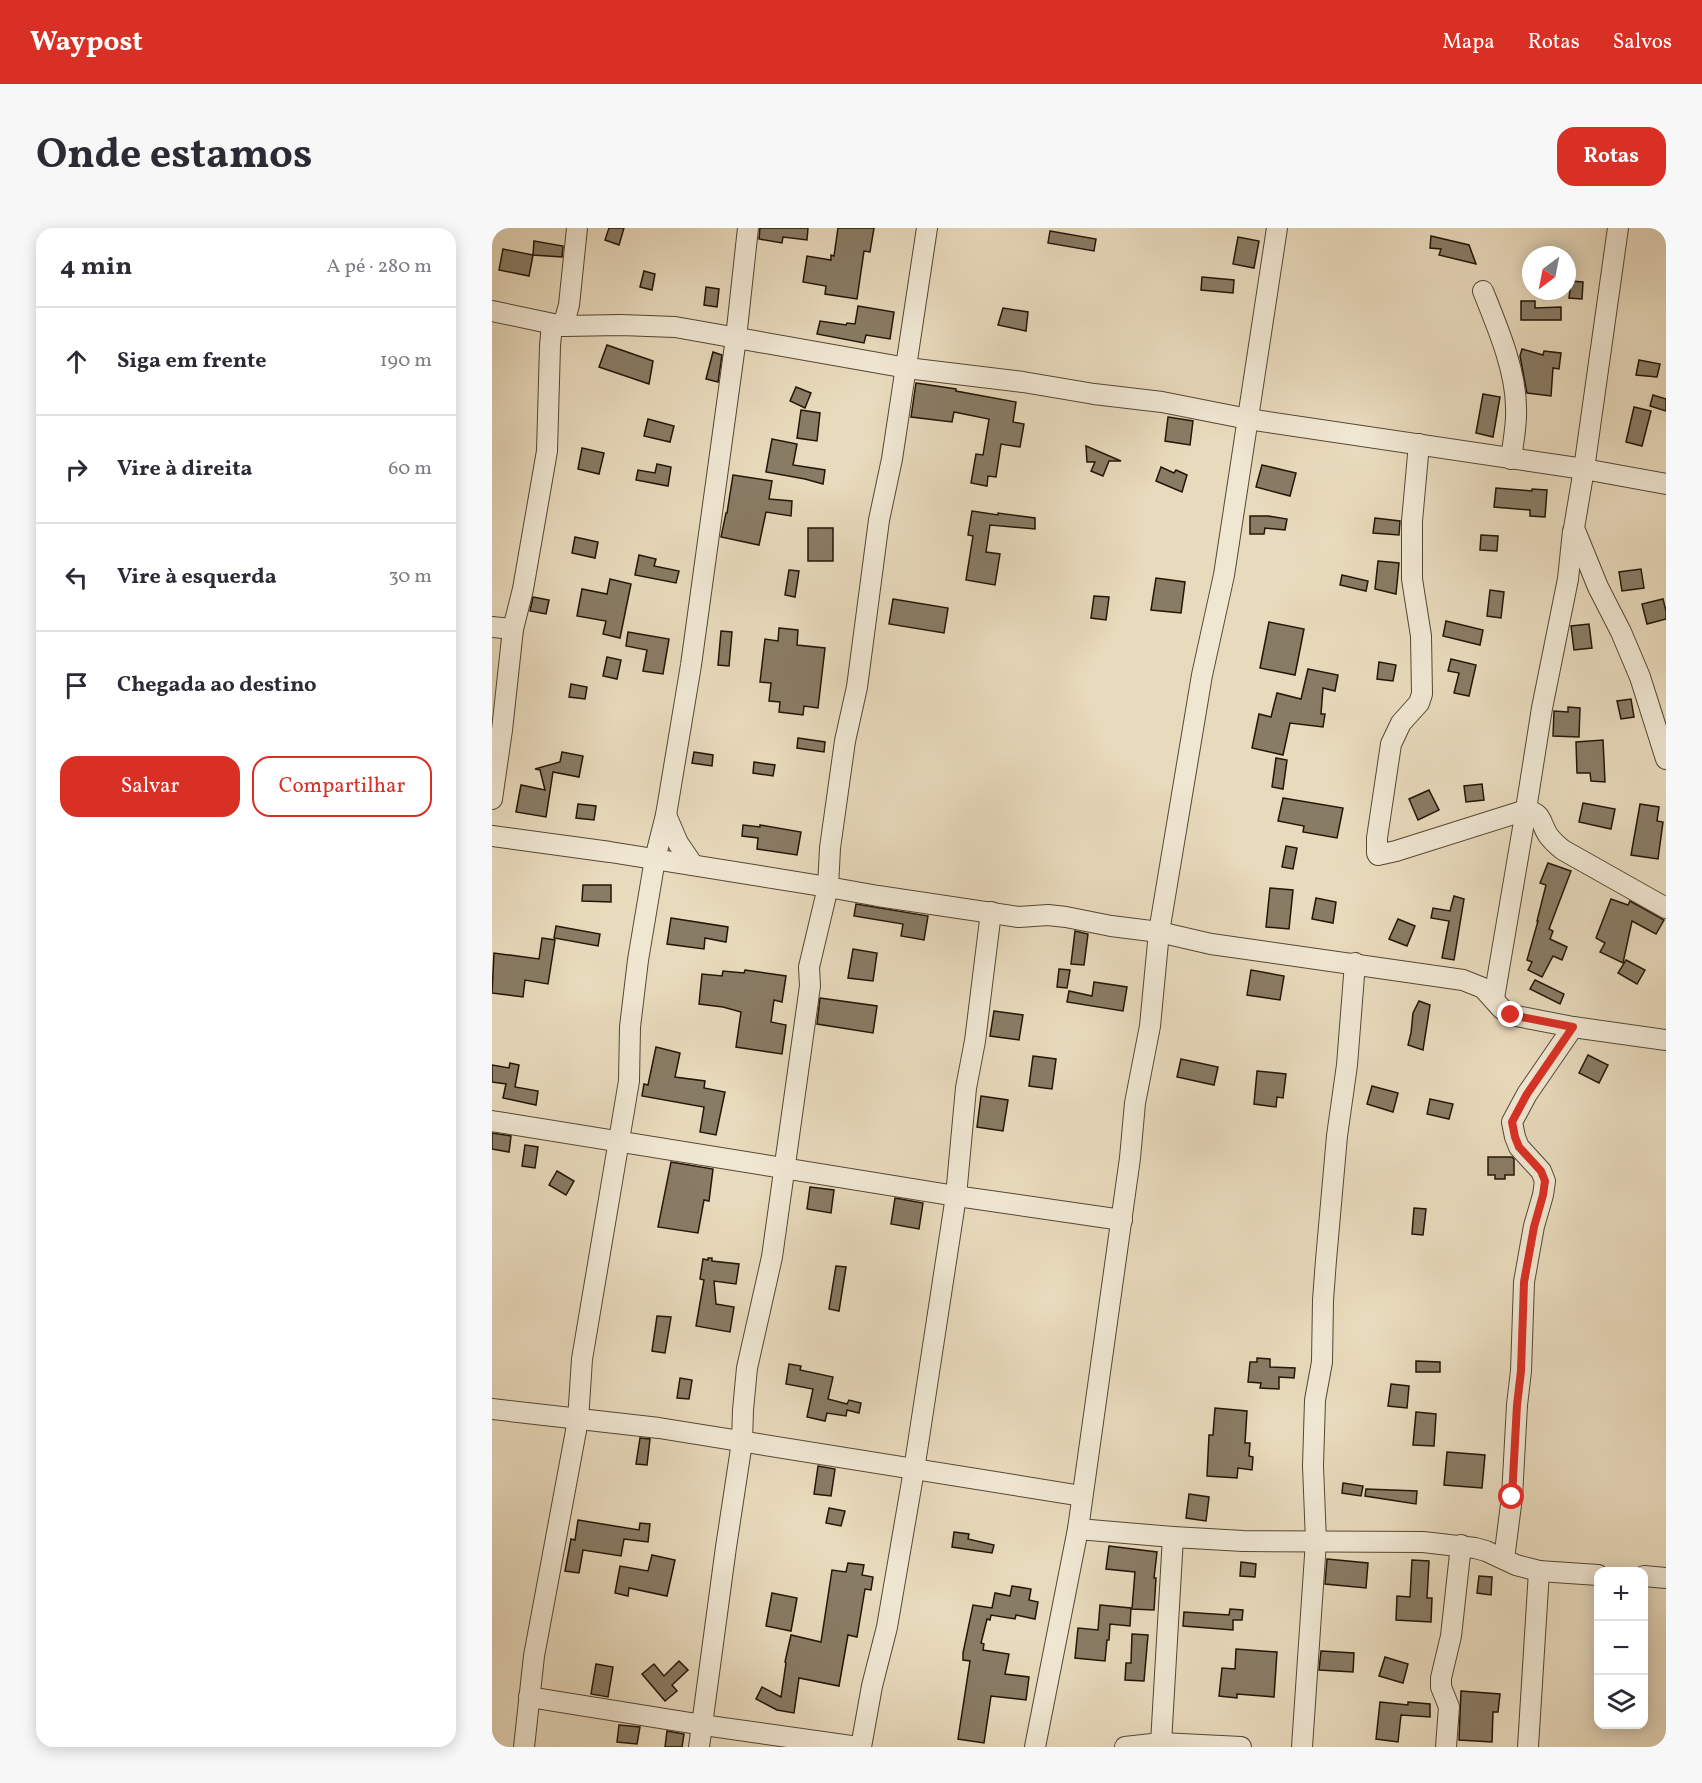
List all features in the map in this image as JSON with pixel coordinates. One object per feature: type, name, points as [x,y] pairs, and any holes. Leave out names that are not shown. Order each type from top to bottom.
[{"type":"street","points":[[492,799],[513,629],[546,462],[550,346],[565,325],[577,228]]},
{"type":"street","points":[[524,1747],[534,1656],[578,1420],[582,1359],[629,1081],[630,1027],[638,960],[655,859],[666,815],[691,664],[736,338],[748,228]]},
{"type":"street","points":[[699,1747],[742,1442],[747,1368],[767,1284],[810,986],[809,967],[828,887],[830,848],[845,741],[857,687],[879,520],[907,368],[927,228]]},
{"type":"street","points":[[1035,1747],[1078,1529],[1122,1220],[1135,1103],[1150,1026],[1160,932],[1202,675],[1224,575],[1277,228]]},
{"type":"street","points":[[1494,998],[1542,708],[1568,579],[1618,228]]},
{"type":"street","points":[[1483,291],[1509,358],[1513,381],[1516,408],[1511,459]]},
{"type":"street","points":[[492,311],[565,325],[675,327],[907,368],[1162,402],[1248,419],[1584,469],[1666,484]]},
{"type":"street","points":[[1419,444],[1412,521],[1412,579],[1421,636],[1422,694],[1419,703],[1401,723],[1391,744],[1377,838],[1378,855],[1526,810],[1538,815],[1550,838],[1563,850],[1666,908]]},
{"type":"street","points":[[1574,528],[1598,587],[1621,632],[1640,677],[1666,759]]},
{"type":"street","points":[[492,627],[513,629]]},
{"type":"street","points":[[666,815],[678,843],[693,865]]},
{"type":"street","points":[[492,836],[655,859],[1019,917],[1048,915],[1160,932],[1211,944],[1463,980],[1484,988],[1502,1009],[1511,1015],[1573,1027],[1666,1040]]},
{"type":"street","points":[[530,1697],[860,1747],[887,1627],[914,1470],[956,1196],[966,1088],[975,1041],[991,912]]},
{"type":"street","points":[[1302,1747],[1316,1541],[1313,1466],[1315,1400],[1322,1362],[1326,1248],[1347,1065],[1355,963]]},
{"type":"street","points":[[1504,1560],[1512,1497],[1521,1371],[1524,1282],[1545,1181],[1541,1171],[1519,1147],[1512,1122],[1527,1094],[1573,1027]]},
{"type":"street","points":[[492,1121],[956,1196],[1122,1220]]},
{"type":"street","points":[[492,1409],[659,1428],[1082,1496]]},
{"type":"street","points":[[1078,1529],[1173,1538],[1423,1542],[1461,1545],[1486,1551],[1516,1565],[1539,1571],[1594,1575]]},
{"type":"street","points":[[1161,1743],[1173,1538]]},
{"type":"street","points":[[1446,1747],[1449,1707],[1441,1687],[1441,1678],[1450,1636],[1461,1545]]},
{"type":"street","points":[[1528,1747],[1539,1571]]},
{"type":"street","points":[[1648,1576],[1666,1578]]},
{"type":"street","points":[[1125,1747],[1161,1743],[1241,1747]]},
{"type":"building","points":[[609,228],[624,228],[619,245],[605,240]]},
{"type":"building","points":[[760,228],[808,228],[807,240],[783,237],[782,243],[759,239]]},
{"type":"building","points":[[838,228],[874,228],[870,252],[864,251],[857,299],[825,294],[826,286],[803,282],[807,256],[831,260],[831,255],[834,256]]},
{"type":"building","points":[[1050,231],[1096,239],[1094,251],[1048,243]]},
{"type":"building","points":[[1431,236],[1469,245],[1476,264],[1439,255],[1441,249],[1430,248]]},
{"type":"building","points":[[1238,237],[1259,241],[1254,268],[1233,264]]},
{"type":"building","points":[[534,241],[563,246],[562,257],[533,255]]},
{"type":"building","points":[[503,249],[533,255],[529,276],[499,270]]},
{"type":"building","points":[[644,271],[655,274],[652,290],[640,287]]},
{"type":"building","points":[[1202,277],[1234,280],[1233,293],[1201,290]]},
{"type":"building","points":[[1576,281],[1583,282],[1582,299],[1576,299]]},
{"type":"building","points":[[706,287],[719,289],[717,307],[704,305]]},
{"type":"building","points":[[1521,301],[1535,301],[1535,308],[1561,307],[1561,320],[1521,320]]},
{"type":"building","points":[[858,306],[894,312],[890,339],[866,335],[864,343],[817,334],[820,321],[855,324]]},
{"type":"building","points":[[1003,308],[1028,312],[1026,331],[998,325]]},
{"type":"building","points":[[607,345],[653,361],[649,384],[599,367]]},
{"type":"building","points":[[1522,349],[1543,355],[1544,351],[1561,353],[1559,369],[1553,368],[1551,396],[1527,393],[1520,356]]},
{"type":"building","points":[[713,352],[722,355],[718,382],[706,379]]},
{"type":"building","points":[[1639,360],[1660,364],[1657,377],[1636,375]]},
{"type":"building","points":[[916,383],[1016,402],[1013,422],[1024,424],[1020,447],[1001,444],[996,477],[988,476],[987,486],[971,483],[976,454],[983,455],[989,419],[954,412],[952,422],[911,417]]},
{"type":"building","points":[[796,387],[811,393],[805,408],[790,401]]},
{"type":"building","points":[[1483,394],[1500,397],[1493,437],[1476,433]]},
{"type":"building","points":[[1653,395],[1666,399],[1666,411],[1650,406]]},
{"type":"building","points":[[1634,407],[1651,411],[1642,446],[1626,442]]},
{"type":"building","points":[[801,410],[820,413],[817,441],[797,438]]},
{"type":"building","points":[[1168,417],[1193,421],[1190,445],[1165,441]]},
{"type":"building","points":[[648,419],[674,426],[670,442],[644,436]]},
{"type":"building","points":[[772,439],[797,444],[793,465],[825,470],[823,484],[766,472]]},
{"type":"building","points":[[1086,446],[1121,461],[1109,461],[1103,476],[1091,471],[1095,462],[1087,462]]},
{"type":"building","points":[[582,448],[604,453],[599,474],[578,469]]},
{"type":"building","points":[[657,464],[671,467],[668,486],[636,480],[638,470],[655,473]]},
{"type":"building","points":[[1262,465],[1296,473],[1290,496],[1256,487]]},
{"type":"building","points":[[1161,467],[1174,473],[1176,470],[1187,475],[1182,492],[1156,481]]},
{"type":"building","points":[[733,475],[772,481],[769,499],[792,501],[791,516],[766,512],[759,545],[721,537]]},
{"type":"building","points":[[1496,488],[1547,490],[1545,517],[1530,516],[1530,510],[1494,507]]},
{"type":"building","points":[[972,511],[1035,518],[1035,529],[990,525],[986,552],[1000,554],[995,585],[966,580],[973,536],[968,535]]},
{"type":"building","points":[[1250,516],[1287,519],[1285,530],[1265,528],[1264,534],[1250,534]]},
{"type":"building","points":[[1375,518],[1400,521],[1399,535],[1373,533]]},
{"type":"building","points":[[808,528],[833,528],[833,561],[808,561]]},
{"type":"building","points":[[1481,535],[1498,536],[1497,551],[1480,550]]},
{"type":"building","points":[[575,537],[598,542],[595,558],[572,553]]},
{"type":"building","points":[[639,555],[656,559],[654,566],[679,571],[676,583],[635,575]]},
{"type":"building","points":[[1378,561],[1399,563],[1396,594],[1375,589]]},
{"type":"building","points":[[1641,569],[1644,588],[1622,591],[1619,572]]},
{"type":"building","points":[[789,570],[799,571],[795,597],[785,595]]},
{"type":"building","points":[[1342,575],[1368,581],[1366,591],[1340,585]]},
{"type":"building","points":[[1156,578],[1185,582],[1181,613],[1151,610]]},
{"type":"building","points":[[610,579],[631,584],[620,638],[603,634],[606,621],[577,616],[582,589],[607,594]]},
{"type":"building","points":[[1490,590],[1504,592],[1501,618],[1487,616]]},
{"type":"building","points":[[1094,596],[1109,597],[1106,620],[1091,618]]},
{"type":"building","points":[[533,597],[549,600],[546,614],[530,611]]},
{"type":"building","points":[[893,599],[948,608],[944,633],[889,624]]},
{"type":"building","points":[[1663,599],[1666,619],[1647,624],[1642,604]]},
{"type":"building","points":[[1446,621],[1483,630],[1480,645],[1443,636]]},
{"type":"building","points":[[1269,622],[1304,629],[1295,675],[1260,668]]},
{"type":"building","points":[[1589,624],[1592,648],[1574,650],[1571,626]]},
{"type":"building","points":[[779,628],[798,630],[797,645],[825,648],[818,708],[804,706],[803,715],[779,712],[780,702],[769,701],[771,683],[760,682],[765,639],[778,641]]},
{"type":"building","points":[[721,631],[732,632],[729,666],[718,665]]},
{"type":"building","points":[[628,632],[669,639],[663,674],[643,671],[647,650],[626,646]]},
{"type":"building","points":[[607,657],[621,660],[617,679],[603,676]]},
{"type":"building","points":[[1451,659],[1476,665],[1469,696],[1454,693],[1459,673],[1448,671]]},
{"type":"building","points":[[1379,662],[1396,665],[1393,681],[1377,679]]},
{"type":"building","points":[[1308,669],[1338,675],[1335,691],[1323,688],[1321,714],[1325,714],[1323,727],[1290,723],[1283,755],[1252,748],[1259,714],[1271,717],[1277,693],[1301,699]]},
{"type":"building","points":[[571,684],[587,687],[585,699],[569,697]]},
{"type":"building","points":[[1631,699],[1634,717],[1621,719],[1617,701]]},
{"type":"building","points":[[1568,707],[1580,708],[1579,737],[1553,736],[1554,711],[1568,712]]},
{"type":"building","points":[[798,738],[825,742],[824,752],[797,748]]},
{"type":"building","points":[[1603,740],[1605,782],[1591,781],[1590,773],[1577,773],[1576,742]]},
{"type":"building","points":[[562,752],[583,756],[579,777],[553,772],[546,817],[516,812],[521,785],[545,790],[540,770],[535,769],[560,762]]},
{"type":"building","points":[[694,752],[713,755],[712,766],[692,763]]},
{"type":"building","points":[[1276,758],[1287,760],[1283,789],[1272,787]]},
{"type":"building","points":[[754,762],[775,765],[773,776],[753,773]]},
{"type":"building","points":[[1482,784],[1484,800],[1466,802],[1464,786]]},
{"type":"building","points":[[1429,790],[1439,810],[1418,820],[1409,799]]},
{"type":"building","points":[[1283,798],[1343,808],[1337,838],[1303,832],[1304,826],[1278,821]]},
{"type":"building","points":[[1583,803],[1615,809],[1611,829],[1579,822]]},
{"type":"building","points":[[578,804],[596,806],[594,820],[576,818]]},
{"type":"building","points":[[1640,804],[1659,807],[1657,821],[1663,822],[1658,859],[1631,855]]},
{"type":"building","points":[[743,825],[760,827],[760,825],[801,832],[797,855],[757,849],[758,838],[742,836]]},
{"type":"building","points":[[1286,846],[1297,848],[1293,869],[1282,867]]},
{"type":"building","points":[[1548,863],[1571,871],[1549,929],[1553,931],[1550,939],[1567,947],[1562,960],[1553,956],[1542,977],[1528,970],[1532,962],[1527,960],[1546,885],[1540,883]]},
{"type":"building","points":[[583,885],[611,885],[611,902],[582,901]]},
{"type":"building","points":[[1270,888],[1293,890],[1289,929],[1266,927]]},
{"type":"building","points":[[1454,896],[1464,899],[1454,960],[1442,958],[1449,921],[1431,918],[1433,908],[1450,911]]},
{"type":"building","points":[[1316,898],[1336,902],[1333,923],[1312,919]]},
{"type":"building","points":[[1611,899],[1628,905],[1630,901],[1664,920],[1656,934],[1632,921],[1623,963],[1600,952],[1605,943],[1596,938]]},
{"type":"building","points":[[856,904],[928,916],[924,940],[901,936],[903,924],[854,916]]},
{"type":"building","points":[[671,918],[728,927],[726,942],[705,938],[704,949],[667,944]]},
{"type":"building","points":[[1398,919],[1415,926],[1407,946],[1389,939]]},
{"type":"building","points":[[556,926],[600,934],[598,946],[554,938]]},
{"type":"building","points":[[1075,931],[1088,934],[1084,965],[1071,964]]},
{"type":"building","points":[[542,938],[555,940],[548,984],[525,980],[523,997],[492,993],[494,953],[539,959]]},
{"type":"building","points":[[853,949],[877,953],[873,981],[848,978]]},
{"type":"building","points":[[1626,960],[1645,970],[1637,984],[1618,973]]},
{"type":"building","points":[[1059,969],[1070,970],[1067,988],[1057,987]]},
{"type":"building","points":[[745,970],[786,976],[782,1002],[774,1000],[771,1022],[786,1025],[782,1054],[736,1047],[741,1012],[699,1004],[702,974],[722,976],[723,971],[744,973]]},
{"type":"building","points":[[1251,970],[1284,976],[1280,1000],[1247,995]]},
{"type":"building","points":[[1535,980],[1564,994],[1560,1004],[1530,989]]},
{"type":"building","points":[[1094,982],[1127,987],[1123,1011],[1067,1002],[1069,991],[1092,996]]},
{"type":"building","points":[[820,998],[877,1006],[873,1033],[817,1024]]},
{"type":"building","points":[[1419,1001],[1430,1005],[1423,1050],[1408,1045],[1413,1013]]},
{"type":"building","points":[[994,1011],[1023,1015],[1019,1040],[990,1036]]},
{"type":"building","points":[[656,1047],[680,1053],[675,1077],[705,1081],[704,1088],[725,1092],[716,1135],[700,1132],[704,1107],[642,1096],[644,1084],[648,1085]]},
{"type":"building","points":[[1588,1055],[1608,1065],[1599,1083],[1579,1073]]},
{"type":"building","points":[[1033,1056],[1056,1059],[1052,1089],[1029,1086]]},
{"type":"building","points":[[1181,1059],[1218,1067],[1214,1085],[1177,1077]]},
{"type":"building","points":[[510,1063],[519,1065],[515,1087],[538,1091],[536,1105],[503,1098],[506,1084],[492,1082],[492,1065],[509,1068]]},
{"type":"building","points":[[1257,1071],[1286,1074],[1283,1098],[1277,1097],[1276,1107],[1254,1104]]},
{"type":"building","points":[[1372,1086],[1398,1093],[1393,1112],[1367,1104]]},
{"type":"building","points":[[981,1096],[1008,1100],[1003,1131],[977,1127]]},
{"type":"building","points":[[1430,1099],[1453,1104],[1449,1119],[1427,1114]]},
{"type":"building","points":[[492,1133],[511,1136],[509,1152],[492,1149]]},
{"type":"building","points":[[525,1145],[538,1147],[535,1168],[522,1166]]},
{"type":"building","points":[[1488,1157],[1512,1157],[1514,1175],[1505,1175],[1505,1179],[1495,1179],[1495,1175],[1488,1175]]},
{"type":"building","points":[[671,1162],[713,1169],[709,1201],[704,1200],[698,1233],[658,1227]]},
{"type":"building","points":[[557,1171],[574,1181],[566,1195],[549,1185]]},
{"type":"building","points":[[810,1187],[834,1190],[831,1213],[807,1209]]},
{"type":"building","points":[[895,1198],[923,1203],[919,1229],[891,1224]]},
{"type":"building","points":[[1414,1208],[1426,1209],[1423,1235],[1412,1234]]},
{"type":"building","points":[[712,1258],[712,1261],[739,1264],[736,1284],[714,1281],[716,1304],[734,1307],[730,1332],[696,1326],[704,1280],[700,1279],[703,1259],[708,1260]]},
{"type":"building","points":[[836,1266],[846,1267],[839,1311],[829,1309]]},
{"type":"building","points":[[657,1316],[671,1317],[665,1353],[652,1351]]},
{"type":"building","points":[[1257,1358],[1270,1359],[1270,1367],[1295,1368],[1294,1378],[1279,1377],[1279,1389],[1260,1388],[1261,1383],[1248,1382],[1250,1362],[1257,1362]]},
{"type":"building","points":[[1416,1361],[1440,1362],[1440,1372],[1416,1372]]},
{"type":"building","points":[[789,1364],[801,1366],[800,1370],[833,1377],[828,1399],[847,1404],[849,1400],[861,1403],[859,1413],[847,1410],[846,1416],[827,1413],[825,1421],[807,1417],[813,1389],[786,1384]]},
{"type":"building","points":[[680,1378],[692,1380],[689,1399],[677,1398]]},
{"type":"building","points":[[1391,1384],[1409,1386],[1407,1408],[1388,1406]]},
{"type":"building","points":[[1215,1408],[1247,1411],[1245,1443],[1250,1443],[1249,1456],[1253,1457],[1252,1470],[1238,1468],[1237,1478],[1207,1476],[1209,1435],[1213,1435]]},
{"type":"building","points":[[1416,1412],[1436,1414],[1434,1446],[1413,1445]]},
{"type":"building","points":[[640,1438],[650,1439],[647,1465],[636,1464]]},
{"type":"building","points":[[1447,1452],[1485,1455],[1482,1488],[1444,1485]]},
{"type":"building","points":[[818,1466],[835,1469],[831,1496],[814,1494]]},
{"type":"building","points":[[1343,1483],[1363,1486],[1361,1496],[1342,1493]]},
{"type":"building","points":[[1366,1489],[1417,1491],[1416,1504],[1365,1496]]},
{"type":"building","points":[[1189,1494],[1209,1497],[1206,1521],[1186,1518]]},
{"type":"building","points":[[829,1508],[845,1511],[841,1526],[826,1523]]},
{"type":"building","points":[[578,1520],[639,1530],[640,1523],[650,1524],[648,1542],[624,1539],[621,1556],[583,1550],[579,1573],[565,1571],[571,1539],[575,1540]]},
{"type":"building","points":[[954,1532],[969,1534],[968,1539],[994,1545],[992,1553],[952,1547]]},
{"type":"building","points":[[1109,1546],[1157,1552],[1154,1610],[1132,1609],[1135,1572],[1106,1569]]},
{"type":"building","points":[[652,1555],[675,1560],[667,1596],[629,1588],[628,1596],[615,1593],[620,1566],[648,1571]]},
{"type":"building","points":[[1327,1559],[1368,1563],[1366,1588],[1325,1584]]},
{"type":"building","points":[[1412,1560],[1429,1561],[1427,1598],[1432,1598],[1431,1622],[1396,1620],[1397,1596],[1410,1597]]},
{"type":"building","points":[[1241,1562],[1256,1564],[1255,1577],[1240,1576]]},
{"type":"building","points":[[848,1563],[864,1565],[862,1575],[873,1577],[871,1590],[865,1589],[857,1637],[848,1635],[839,1686],[799,1678],[794,1713],[777,1710],[756,1699],[762,1687],[781,1697],[791,1635],[821,1642],[832,1570],[846,1572]]},
{"type":"building","points":[[1479,1576],[1492,1577],[1491,1595],[1477,1593]]},
{"type":"building","points":[[1012,1586],[1031,1589],[1029,1600],[1038,1602],[1035,1619],[1016,1615],[1015,1619],[991,1615],[990,1620],[987,1619],[981,1643],[984,1644],[983,1650],[1009,1654],[1005,1674],[1029,1677],[1026,1700],[991,1696],[984,1743],[958,1739],[970,1661],[963,1660],[963,1653],[973,1605],[992,1608],[995,1593],[1010,1596]]},
{"type":"building","points":[[772,1593],[797,1598],[791,1631],[766,1626]]},
{"type":"building","points":[[1100,1605],[1131,1608],[1130,1626],[1110,1624],[1105,1661],[1075,1658],[1078,1628],[1098,1630]]},
{"type":"building","points":[[1230,1609],[1243,1610],[1242,1620],[1233,1620],[1233,1630],[1183,1626],[1184,1612],[1229,1615]]},
{"type":"building","points":[[1132,1634],[1148,1635],[1144,1681],[1125,1680],[1126,1663],[1131,1663]]},
{"type":"building","points":[[1236,1649],[1277,1652],[1274,1697],[1237,1694],[1237,1698],[1219,1696],[1222,1668],[1235,1669]]},
{"type":"building","points":[[1321,1651],[1354,1653],[1353,1672],[1319,1670]]},
{"type":"building","points":[[1385,1657],[1408,1664],[1403,1683],[1379,1676]]},
{"type":"building","points":[[679,1661],[688,1670],[672,1685],[677,1691],[665,1701],[642,1674],[654,1664],[664,1676]]},
{"type":"building","points":[[596,1664],[613,1667],[608,1697],[591,1694]]},
{"type":"building","points":[[1461,1691],[1500,1694],[1498,1712],[1493,1712],[1492,1742],[1459,1740]]},
{"type":"building","points":[[1380,1702],[1408,1705],[1408,1702],[1430,1704],[1430,1717],[1401,1715],[1398,1742],[1376,1739]]},
{"type":"building","points":[[619,1725],[640,1727],[637,1744],[617,1742]]},
{"type":"building","points":[[667,1731],[684,1734],[682,1747],[665,1747]]},
{"type":"route","points":[[1511,1015],[1573,1027],[1527,1094],[1512,1122],[1519,1147],[1541,1171],[1545,1181],[1524,1282],[1521,1371],[1512,1497]]}]
